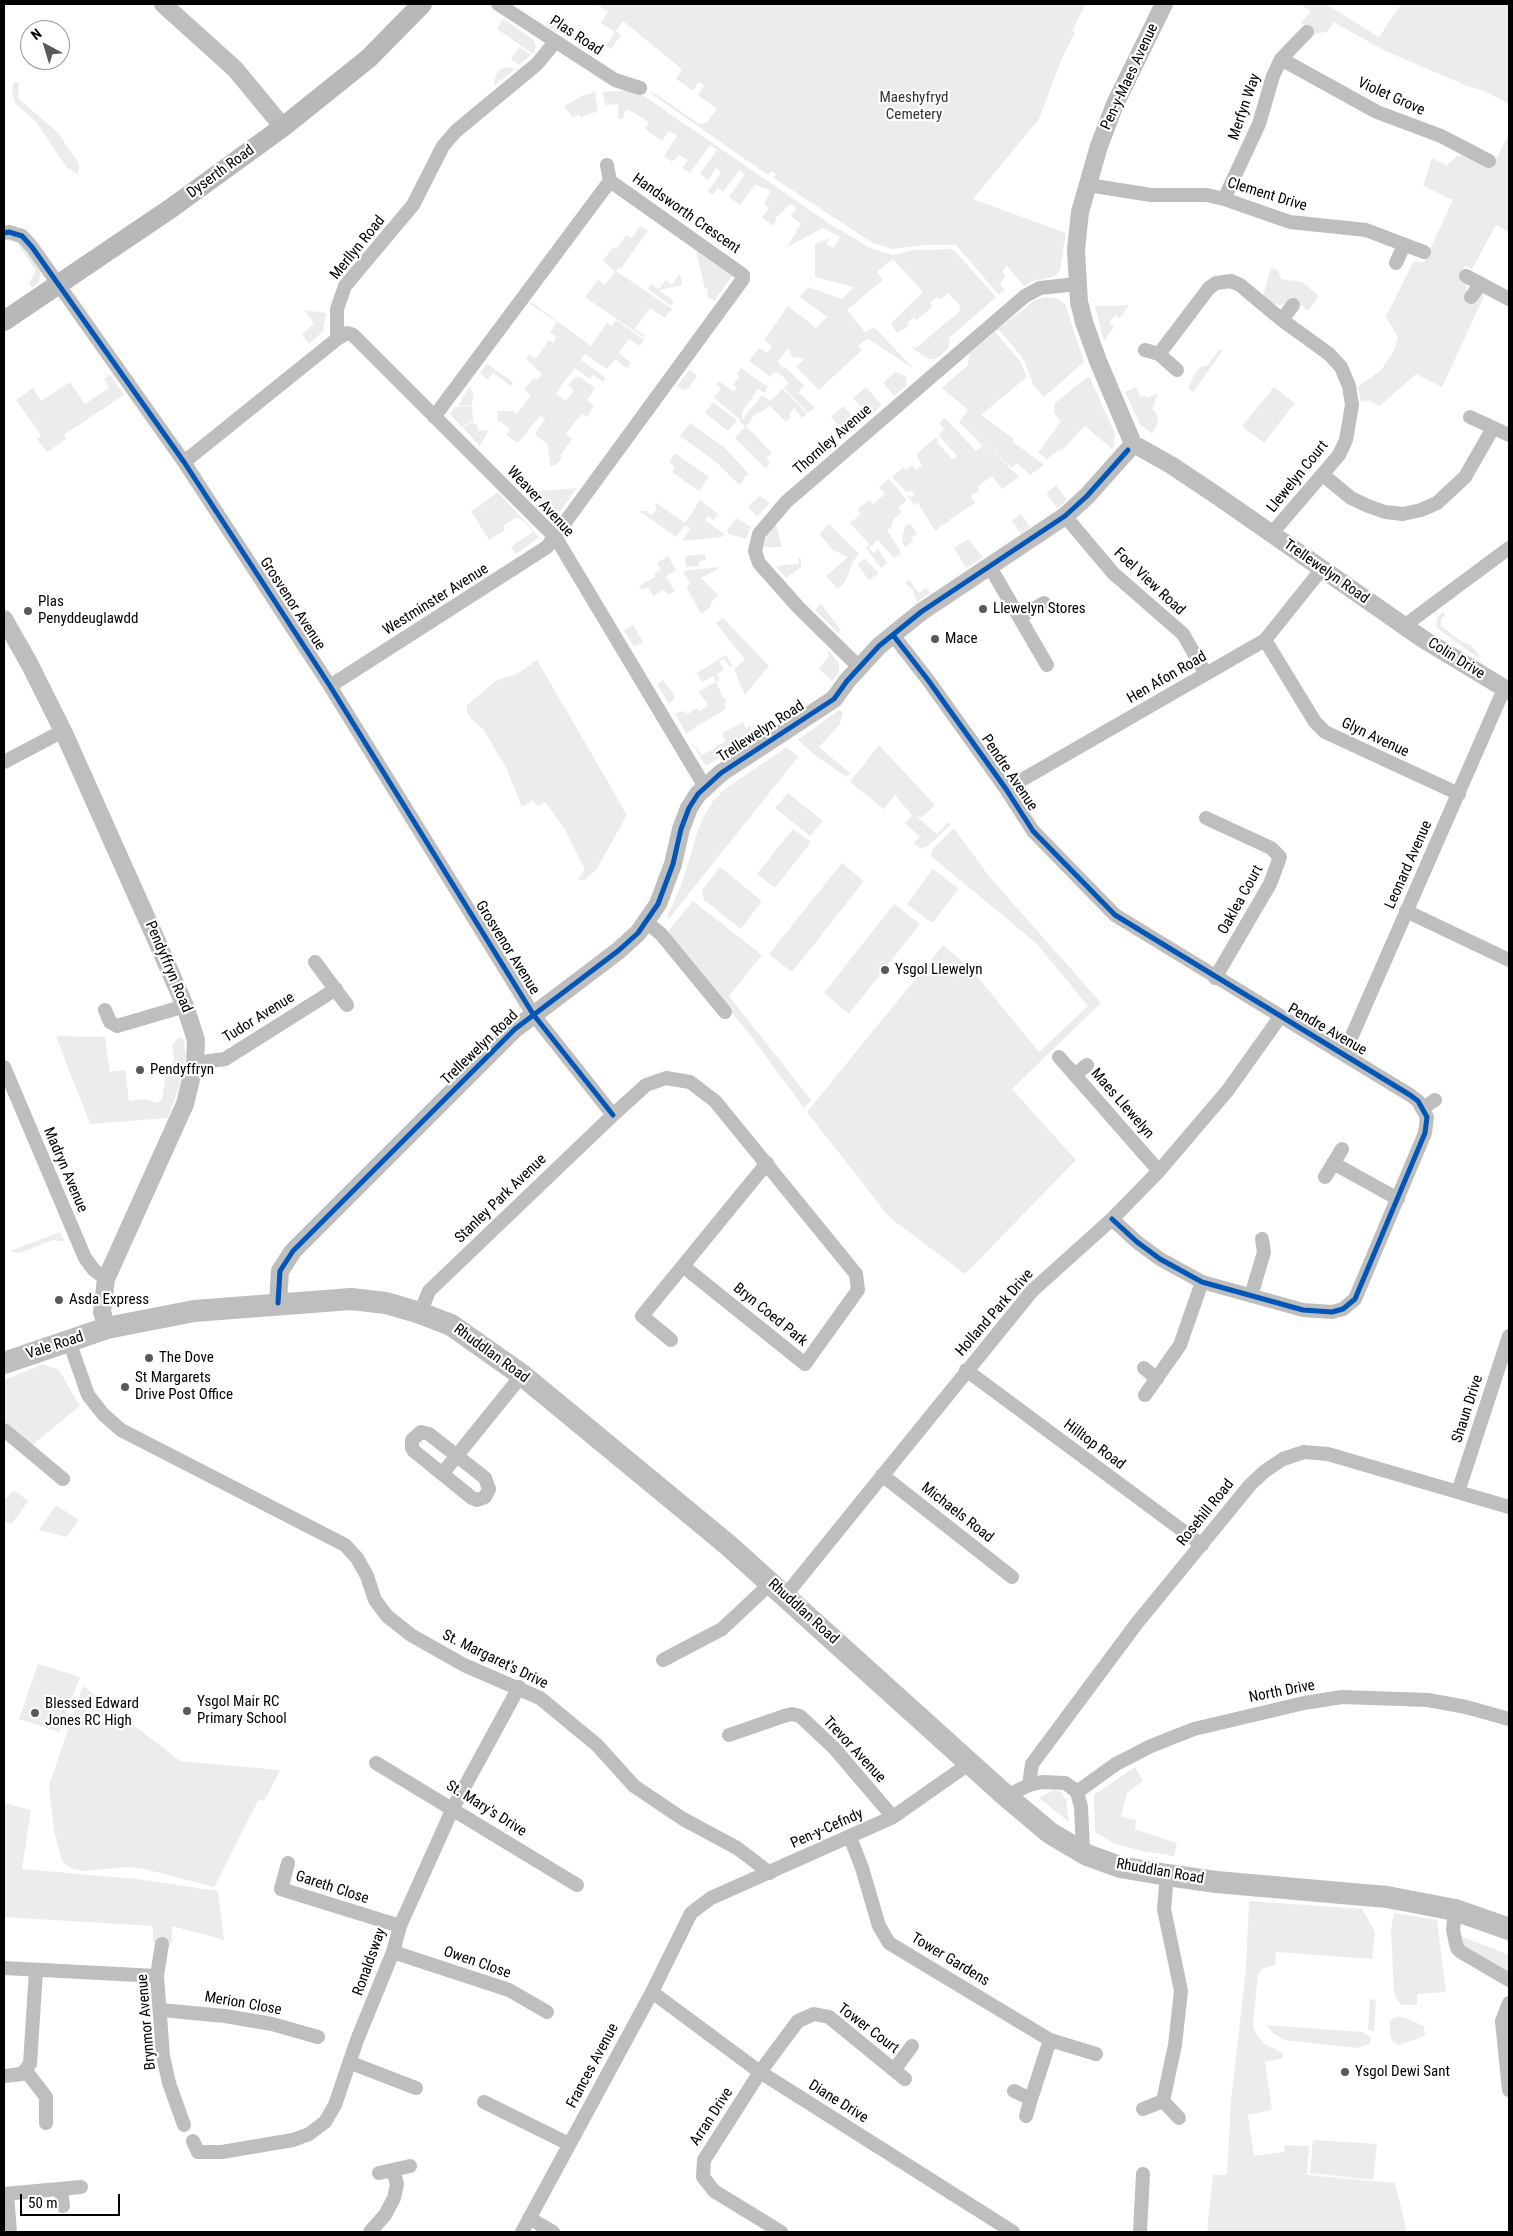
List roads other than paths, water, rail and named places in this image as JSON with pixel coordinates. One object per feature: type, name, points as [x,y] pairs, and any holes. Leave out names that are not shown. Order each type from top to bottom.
[{"type":"main road","name":"Dyserth Road","points":[[4,321],[170,209],[283,127],[369,58],[422,4]]},
{"type":"main road","name":"Rhuddlan Road","points":[[107,1328],[194,1311],[278,1303],[351,1299],[386,1303],[451,1324],[522,1375],[669,1495],[778,1590],[1006,1796],[1050,1832],[1083,1851],[1120,1867],[1167,1875],[1216,1882],[1387,1897],[1455,1910],[1509,1929]]},
{"type":"main road","name":"Vale Road","points":[[4,1363],[107,1328]]},
{"type":"street","points":[[163,4],[235,69],[283,127]]},
{"type":"street","name":"Plas Road","points":[[498,4],[615,80],[640,88]]},
{"type":"street","name":"Pen-y-Maes Avenue","points":[[1133,445],[1093,350],[1081,308],[1077,284],[1076,250],[1080,212],[1115,104],[1164,4]]},
{"type":"street","name":"Merfyn Way","points":[[1224,199],[1251,144],[1272,76],[1281,59],[1307,32]]},
{"type":"street","name":"Merllyn Road","points":[[337,339],[337,309],[345,286],[413,205],[444,146],[456,131],[537,64],[556,42]]},
{"type":"street","name":"Violet Grove","points":[[1281,59],[1377,112],[1441,136],[1489,161]]},
{"type":"street","points":[[607,165],[610,182]]},
{"type":"street","name":"Handsworth Crescent","points":[[434,417],[610,182],[740,272],[743,279],[556,538]]},
{"type":"street","name":"Clement Drive","points":[[1088,184],[1151,195],[1207,195],[1290,222],[1366,230],[1424,252]]},
{"type":"street","name":"Grosvenor Avenue","points":[[4,233],[9,232],[22,236],[59,285],[184,462],[330,686],[533,1014],[613,1115]]},
{"type":"street","points":[[1396,263],[1404,245]]},
{"type":"street","points":[[1466,276],[1509,299]]},
{"type":"street","name":"Llewelyn Court","points":[[1159,354],[1209,288],[1223,280],[1240,285],[1282,320],[1329,354],[1340,367],[1349,386],[1352,405],[1346,440],[1339,455],[1272,533]]},
{"type":"street","name":"Thornley Avenue","points":[[859,667],[798,607],[759,563],[755,551],[759,534],[786,502],[1025,296],[1040,288],[1077,284]]},
{"type":"street","points":[[1472,297],[1481,284]]},
{"type":"street","points":[[1282,320],[1293,305]]},
{"type":"street","name":"Weaver Avenue","points":[[337,339],[347,333],[353,335],[556,538],[705,787]]},
{"type":"street","points":[[184,462],[337,339]]},
{"type":"street","points":[[1145,350],[1159,354],[1177,370]]},
{"type":"street","points":[[1470,416],[1509,436]]},
{"type":"street","points":[[1323,475],[1351,498],[1368,506],[1385,512],[1403,514],[1421,510],[1437,502],[1465,477],[1493,428]]},
{"type":"street","name":"Trellewelyn Road","points":[[278,1303],[280,1270],[293,1250],[515,1029],[629,942],[646,922],[658,904],[673,864],[688,808],[705,787],[721,773],[834,699],[859,667],[893,635],[945,596],[1065,516],[1088,496],[1133,445],[1171,464],[1404,626]]},
{"type":"street","name":"Foel View Road","points":[[1065,516],[1113,573],[1183,634],[1206,674]]},
{"type":"street","name":"Westminster Avenue","points":[[330,686],[538,555],[556,538]]},
{"type":"street","points":[[1404,626],[1509,548]]},
{"type":"street","points":[[990,567],[1047,664]]},
{"type":"street","name":"Hen Afon Road","points":[[1006,789],[1265,640],[1321,570]]},
{"type":"street","points":[[1020,617],[1044,603]]},
{"type":"street","name":"Pendyffryn Road","points":[[4,619],[63,731],[185,1006],[196,1040],[195,1063],[184,1104],[171,1138],[106,1279],[102,1312],[107,1328]]},
{"type":"street","name":"Colin Drive","points":[[1404,626],[1507,690]]},
{"type":"street","name":"Pendre Avenue","points":[[893,635],[928,680],[1006,789],[1033,831],[1115,915],[1215,978],[1410,1095],[1429,1104],[1425,1134],[1398,1199],[1355,1299],[1343,1309],[1332,1312],[1303,1310],[1202,1282],[1160,1259],[1137,1242],[1112,1219]]},
{"type":"street","name":"Glyn Avenue","points":[[1265,640],[1315,722],[1324,732],[1459,794]]},
{"type":"street","name":"Leonard Avenue","points":[[1344,1054],[1406,911],[1507,690]]},
{"type":"street","points":[[4,762],[63,731]]},
{"type":"street","name":"Oaklea Court","points":[[1206,818],[1271,848],[1280,857],[1270,884],[1215,978]]},
{"type":"street","points":[[1406,911],[1509,960]]},
{"type":"street","points":[[646,922],[661,934],[725,1012]]},
{"type":"street","points":[[315,962],[347,1005]]},
{"type":"street","name":"Tudor Avenue","points":[[195,1063],[225,1059],[336,989]]},
{"type":"street","points":[[105,1010],[110,1022],[117,1026],[185,1006]]},
{"type":"street","name":"Holland Park Drive","points":[[663,1660],[722,1629],[778,1590],[882,1476],[1032,1290],[1112,1219],[1159,1171],[1228,1090],[1280,1017]]},
{"type":"street","name":"Maes Llewelyn","points":[[1059,1057],[1159,1171]]},
{"type":"street","points":[[1075,1075],[1087,1065]]},
{"type":"street","name":"Madryn Avenue","points":[[4,1067],[85,1258],[94,1270],[106,1279]]},
{"type":"street","name":"Bryn Coed Park","points":[[613,1115],[646,1085],[655,1080],[666,1078],[690,1082],[715,1101],[856,1274],[859,1282],[858,1290],[805,1364],[683,1266]]},
{"type":"street","name":"Stanley Park Avenue","points":[[420,1313],[429,1291],[613,1115]]},
{"type":"street","points":[[1325,1177],[1342,1148]]},
{"type":"street","points":[[671,1340],[642,1316],[767,1163]]},
{"type":"street","points":[[1333,1163],[1398,1199]]},
{"type":"street","points":[[1251,1296],[1264,1252],[1262,1239]]},
{"type":"street","points":[[1145,1395],[1180,1345],[1202,1282]]},
{"type":"street","name":"Shaun Drive","points":[[1458,1492],[1509,1336]]},
{"type":"street","name":"St. Margaret's Drive","points":[[69,1341],[88,1395],[103,1414],[121,1430],[345,1545],[357,1558],[367,1576],[375,1600],[387,1616],[411,1635],[464,1665],[519,1687],[540,1698],[596,1745],[634,1786],[683,1820],[737,1848],[770,1873]]},
{"type":"street","points":[[1144,1368],[1157,1379]]},
{"type":"street","name":"Hilltop Road","points":[[966,1370],[1202,1545]]},
{"type":"street","points":[[442,1474],[522,1375]]},
{"type":"street","points":[[4,1430],[63,1479]]},
{"type":"street","points":[[422,1432],[430,1434],[457,1455],[488,1481],[488,1494],[481,1499],[472,1498],[414,1451],[412,1444],[415,1436],[422,1432]]},
{"type":"street","name":"Rosehill Road","points":[[1029,1785],[1032,1764],[1137,1623],[1250,1485],[1265,1471],[1283,1459],[1304,1452],[1328,1454],[1509,1507]]},
{"type":"street","name":"Michaels Road","points":[[882,1476],[1012,1577]]},
{"type":"street","name":"Ronaldsway","points":[[193,2141],[198,2152],[222,2152],[293,2140],[309,2134],[325,2122],[351,2063],[357,2040],[393,1952],[400,1926],[453,1808],[519,1687]]},
{"type":"street","name":"North Drive","points":[[1078,1792],[1116,1764],[1151,1746],[1194,1729],[1304,1703],[1342,1697],[1428,1700],[1466,1707],[1509,1719]]},
{"type":"street","name":"Trevor Avenue","points":[[730,1735],[784,1716],[792,1714],[800,1716],[834,1748],[893,1817]]},
{"type":"street","name":"St. Mary's Drive","points":[[376,1763],[577,1885]]},
{"type":"street","name":"Pen-y-Cefndy","points":[[691,1913],[711,1898],[893,1817],[970,1763]]},
{"type":"street","points":[[1006,1796],[1029,1785],[1042,1782],[1065,1783],[1078,1792],[1084,1833],[1083,1851]]},
{"type":"street","name":"Tower Gardens","points":[[850,1837],[862,1868],[879,1926],[889,1943],[1050,2040],[1096,2054]]},
{"type":"street","name":"Gareth Close","points":[[288,1863],[281,1889],[400,1926]]},
{"type":"street","points":[[1163,2101],[1175,2045],[1181,1991],[1164,1908],[1167,1875]]},
{"type":"street","points":[[1455,1910],[1453,1930],[1457,1948],[1509,1980]]},
{"type":"street","name":"Frances Avenue","points":[[522,2232],[652,1992],[691,1913]]},
{"type":"street","name":"Brynmor Avenue","points":[[162,1944],[157,1976],[163,2056],[169,2083],[184,2125]]},
{"type":"street","name":"Owen Close","points":[[393,1952],[509,1990],[547,2012]]},
{"type":"street","points":[[4,1968],[157,1976]]},
{"type":"street","points":[[4,2076],[16,2076],[26,2071],[32,2059],[36,1970]]},
{"type":"street","name":"Diane Drive","points":[[652,1992],[760,2072],[1013,2232]]},
{"type":"street","points":[[1509,2003],[1502,2021],[1509,2090]]},
{"type":"street","name":"Merion Close","points":[[161,2010],[225,2016],[272,2024],[318,2037]]},
{"type":"street","name":"Tower Court","points":[[760,2072],[798,2021],[814,2014],[829,2017],[899,2074],[912,2046]]},
{"type":"street","points":[[1026,2116],[1050,2040]]},
{"type":"street","points":[[351,2063],[416,2088]]},
{"type":"street","points":[[26,2071],[46,2097],[46,2123]]},
{"type":"street","name":"Arran Drive","points":[[760,2072],[704,2160],[703,2177],[714,2191],[781,2232]]},
{"type":"street","points":[[1014,2091],[1032,2098]]},
{"type":"street","points":[[1143,2109],[1163,2101]]},
{"type":"street","points":[[1163,2101],[1179,2118]]},
{"type":"street","points":[[484,2102],[569,2144]]},
{"type":"street","points":[[379,2173],[410,2166]]},
{"type":"street","points":[[370,2232],[385,2215],[394,2198],[397,2184],[394,2170]]},
{"type":"street","points":[[1140,2232],[1143,2174]]},
{"type":"street","points":[[10,2232],[5,2194],[81,2187]]},
{"type":"street","points":[[61,2189],[63,2206]]},
{"type":"street","points":[[530,2218],[553,2232]]},
{"type":"place","name":"Llewelyn Stores","points":[[983,609]]},
{"type":"place","name":"Plas Penyddeuglawdd","points":[[28,611]]},
{"type":"place","name":"Mace","points":[[935,639]]},
{"type":"place","name":"Ysgol Llewelyn","points":[[885,970]]},
{"type":"place","name":"Pendyffryn","points":[[140,1070]]},
{"type":"place","name":"Asda Express","points":[[59,1300]]},
{"type":"place","name":"The Dove","points":[[149,1358]]},
{"type":"place","name":"St Margarets Drive Post Office","points":[[125,1387]]},
{"type":"place","name":"Ysgol Mair RC Primary School","points":[[187,1711]]},
{"type":"place","name":"Blessed Edward Jones RC High","points":[[35,1713]]},
{"type":"place","name":"Ysgol Dewi Sant","points":[[1345,2072]]},
{"type":"park label","name":"Maeshyfryd Cemetery","points":[[914,106]]}]
